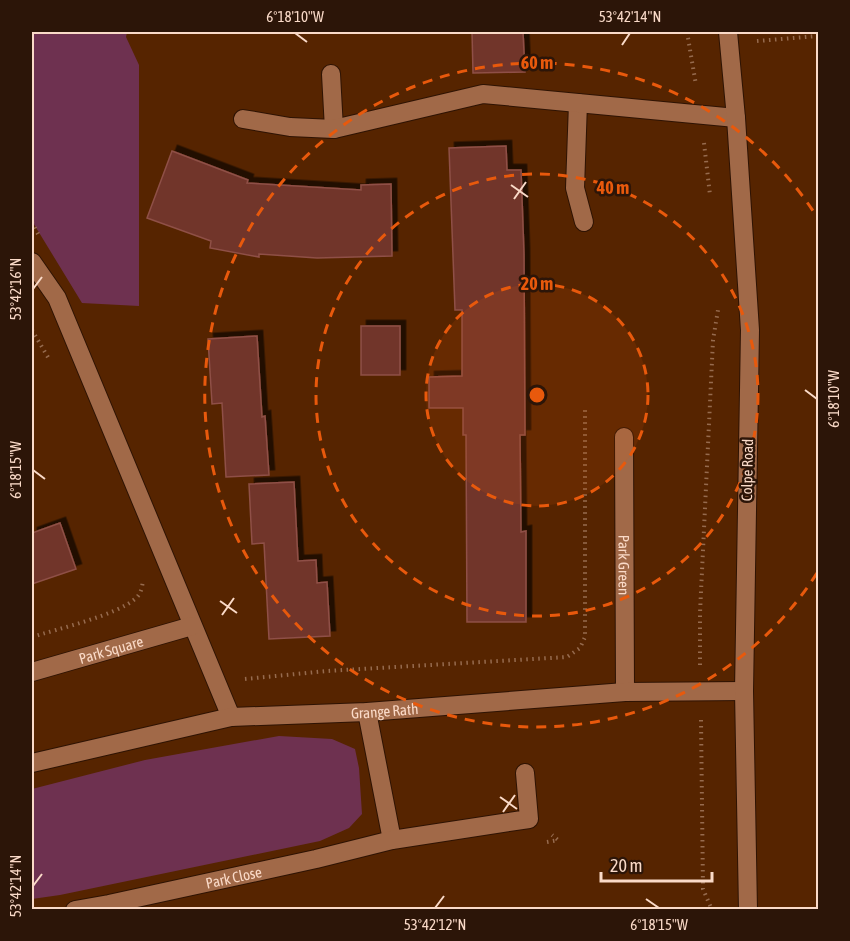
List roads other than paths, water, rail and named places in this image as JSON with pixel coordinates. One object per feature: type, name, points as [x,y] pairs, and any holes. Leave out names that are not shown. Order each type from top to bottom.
[{"type":"street","name":"Colpe Road","points":[[729,38],[750,330],[744,691],[748,909]]},
{"type":"street","points":[[332,74],[334,129]]},
{"type":"street","points":[[243,119],[290,127],[334,129],[483,94],[736,118]]},
{"type":"street","points":[[578,103],[575,188],[584,222]]},
{"type":"street","points":[[32,262],[57,298],[231,717]]},
{"type":"street","name":"Park Green","points":[[624,437],[625,692]]},
{"type":"street","name":"Park Square","points":[[32,672],[192,626]]},
{"type":"street","name":"Grange Rath","points":[[32,763],[231,717],[367,712],[625,692],[744,691]]},
{"type":"street","points":[[367,712],[392,840]]},
{"type":"street","name":"Park Close","points":[[75,909],[110,904],[316,860],[392,840],[529,819],[525,773]]}]
